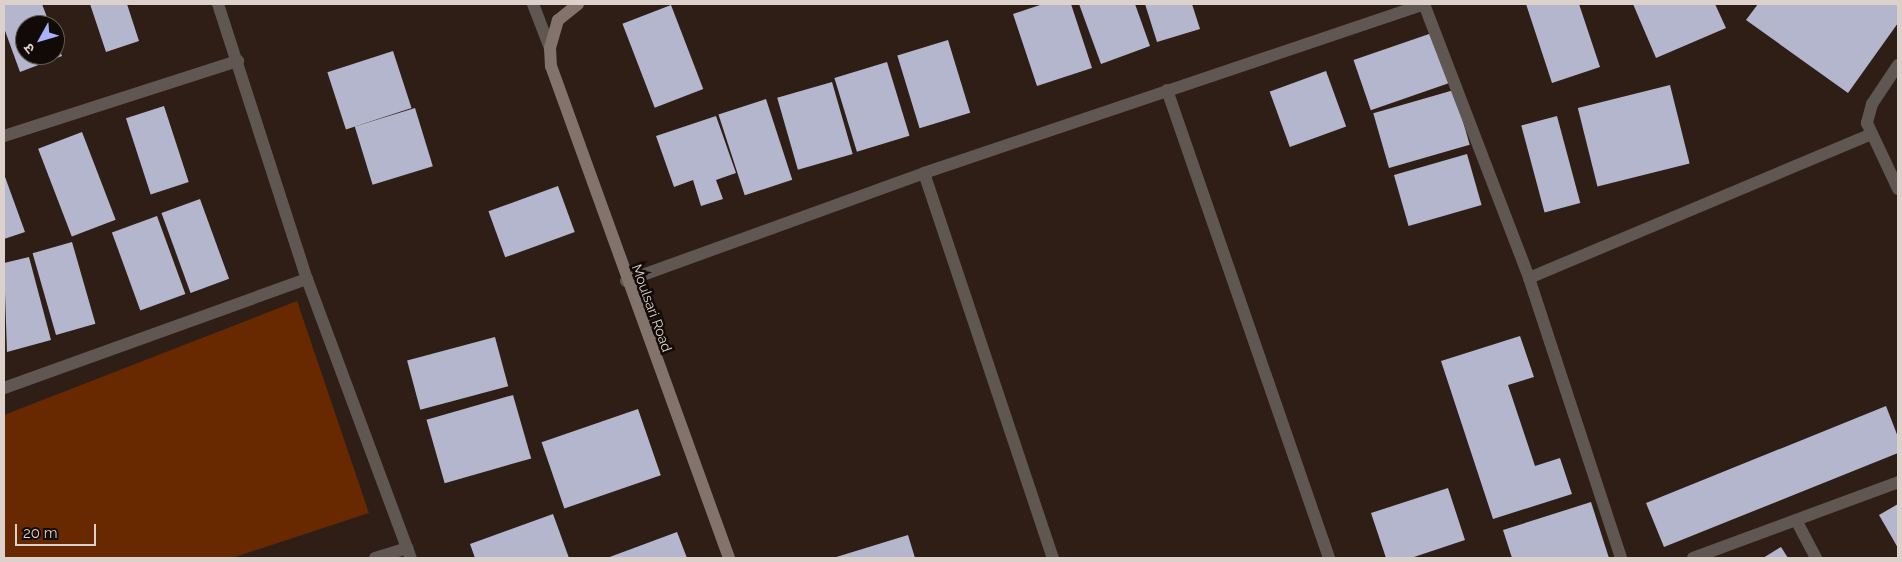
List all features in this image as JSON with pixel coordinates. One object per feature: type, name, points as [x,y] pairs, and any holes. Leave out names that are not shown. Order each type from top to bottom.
[{"type":"street","points":[[218,4],[307,279],[409,553],[375,558]]},
{"type":"street","points":[[533,4],[550,48]]},
{"type":"street","name":"Moulsari Road","points":[[578,4],[558,20],[550,48],[551,66],[626,281],[728,558]]},
{"type":"street","points":[[626,281],[924,173],[1424,4],[1529,278],[1621,558]]},
{"type":"street","points":[[4,136],[238,61]]},
{"type":"street","points":[[1898,65],[1868,113],[1871,134],[1898,189]]},
{"type":"street","points":[[1167,90],[1329,558]]},
{"type":"street","points":[[1529,278],[1871,134]]},
{"type":"street","points":[[924,173],[1053,558]]},
{"type":"street","points":[[4,388],[307,279]]},
{"type":"street","points":[[1693,558],[1898,482]]},
{"type":"street","points":[[1796,520],[1816,558]]},
{"type":"shaded area","points":[[297,301],[369,513],[232,558],[4,558],[4,415]]},
{"type":"building","points":[[4,4],[42,4],[46,15],[15,15],[15,58],[4,28]]},
{"type":"building","points":[[90,4],[127,4],[139,41],[106,52]]},
{"type":"building","points":[[1043,4],[1071,4],[1092,68],[1037,86],[1013,14]]},
{"type":"building","points":[[1079,4],[1135,4],[1150,46],[1101,64]]},
{"type":"building","points":[[1145,4],[1192,4],[1200,29],[1157,42]]},
{"type":"building","points":[[1526,4],[1579,4],[1600,67],[1552,83]]},
{"type":"building","points":[[1633,4],[1715,4],[1726,28],[1656,58]]},
{"type":"building","points":[[1758,4],[1898,4],[1898,23],[1848,93],[1746,20]]},
{"type":"building","points":[[671,5],[703,89],[655,108],[622,24]]},
{"type":"building","points":[[1432,33],[1449,83],[1371,110],[1354,60]]},
{"type":"building","points":[[948,40],[970,113],[920,128],[897,55]]},
{"type":"building","points":[[393,51],[412,108],[346,129],[327,72]]},
{"type":"building","points":[[887,62],[910,136],[857,152],[834,78]]},
{"type":"building","points":[[17,65],[38,65],[20,72]]},
{"type":"building","points":[[1326,71],[1346,126],[1290,147],[1270,92]]},
{"type":"building","points":[[832,82],[853,154],[798,170],[777,98]]},
{"type":"building","points":[[1670,85],[1690,164],[1597,187],[1578,108]]},
{"type":"building","points":[[1454,90],[1470,145],[1389,168],[1373,113]]},
{"type":"building","points":[[766,99],[792,180],[745,195],[718,114]]},
{"type":"building","points":[[164,106],[189,182],[151,194],[126,118]]},
{"type":"building","points":[[415,108],[433,166],[373,185],[355,126]]},
{"type":"building","points":[[716,116],[736,173],[716,180],[723,199],[701,206],[693,180],[674,187],[656,136]]},
{"type":"building","points":[[1557,116],[1580,203],[1545,213],[1521,126]]},
{"type":"building","points":[[82,132],[116,220],[72,237],[38,149]]},
{"type":"building","points":[[1467,154],[1482,205],[1409,226],[1394,175]]},
{"type":"building","points":[[4,174],[25,232],[4,239]]},
{"type":"building","points":[[558,186],[575,232],[505,257],[488,211]]},
{"type":"building","points":[[200,199],[229,279],[191,293],[161,213]]},
{"type":"building","points":[[157,216],[185,294],[140,310],[112,232]]},
{"type":"building","points":[[72,242],[95,324],[56,335],[33,253]]},
{"type":"building","points":[[29,257],[51,340],[7,352],[4,263]]},
{"type":"building","points":[[1520,336],[1534,377],[1508,385],[1535,466],[1560,458],[1572,494],[1493,519],[1441,361]]},
{"type":"building","points":[[495,337],[508,386],[420,410],[407,361]]},
{"type":"building","points":[[513,395],[531,458],[445,483],[426,420]]},
{"type":"building","points":[[1886,406],[1898,437],[1898,453],[1664,547],[1646,503]]},
{"type":"building","points":[[638,409],[661,475],[564,508],[542,442]]},
{"type":"building","points":[[1448,488],[1465,540],[1411,558],[1386,558],[1371,513]]},
{"type":"building","points":[[1591,502],[1609,558],[1512,558],[1503,530]]},
{"type":"building","points":[[1898,504],[1898,548],[1879,515]]},
{"type":"building","points":[[553,514],[569,558],[475,558],[470,544]]},
{"type":"building","points":[[677,532],[687,558],[607,558]]},
{"type":"building","points":[[908,535],[915,558],[833,558]]},
{"type":"building","points":[[1781,547],[1788,558],[1763,558]]}]
